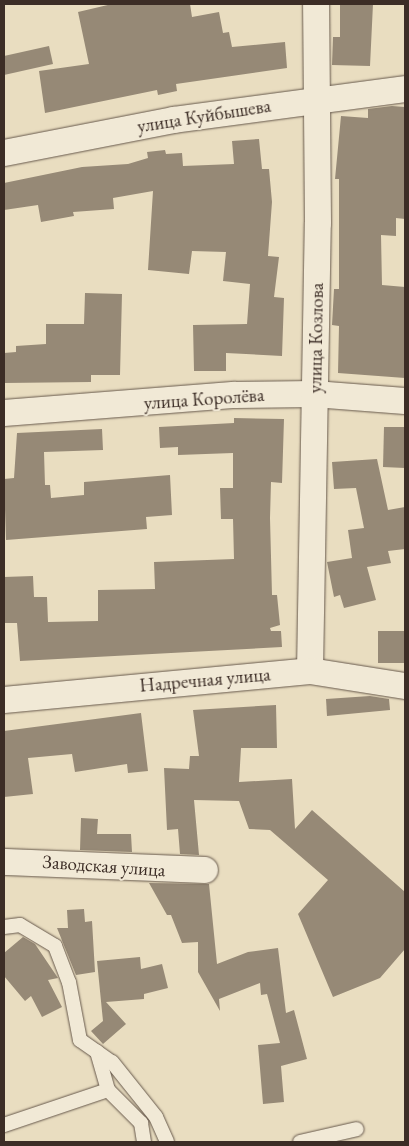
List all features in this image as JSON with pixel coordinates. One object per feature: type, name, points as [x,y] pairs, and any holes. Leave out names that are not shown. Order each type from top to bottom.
[{"type":"street","name":"улица Козлова","points":[[310,671],[318,223],[316,4]]},
{"type":"street","name":"улица Куйбышева","points":[[4,153],[316,98],[405,89]]},
{"type":"street","name":"улица Королёва","points":[[4,413],[234,395],[314,394],[405,401]]},
{"type":"street","name":"Надречная улица","points":[[4,700],[310,671],[405,686]]},
{"type":"street","name":"Заводская улица","points":[[4,862],[205,870]]},
{"type":"lane","points":[[4,927],[20,925],[55,946],[68,982],[80,1040],[112,1062],[156,1117],[167,1142]]},
{"type":"lane","points":[[97,1052],[108,1090],[141,1123],[144,1142]]},
{"type":"lane","points":[[4,1125],[108,1090]]},
{"type":"lane","points":[[300,1142],[357,1129]]},
{"type":"building","points":[[112,4],[190,4],[192,17],[219,12],[223,33],[229,32],[232,47],[285,42],[287,68],[176,84],[177,91],[158,95],[157,90],[45,113],[39,71],[89,64],[78,12]]},
{"type":"building","points":[[340,4],[373,4],[370,66],[332,65],[333,37],[340,37]]},
{"type":"building","points":[[49,46],[53,64],[4,75],[4,56]]},
{"type":"building","points":[[392,106],[405,107],[405,219],[396,218],[396,236],[381,235],[382,285],[405,287],[405,378],[338,373],[339,326],[332,325],[334,289],[339,289],[339,179],[335,179],[341,116],[368,118],[368,109]]},
{"type":"building","points":[[259,139],[262,169],[269,169],[272,202],[268,256],[279,257],[274,297],[284,298],[282,356],[226,353],[226,371],[194,371],[193,325],[247,324],[250,284],[223,281],[226,252],[192,251],[189,274],[148,270],[153,191],[113,198],[114,209],[73,212],[74,216],[41,222],[38,205],[4,210],[4,183],[82,167],[128,164],[148,158],[147,152],[165,150],[166,154],[182,153],[183,166],[234,164],[232,141]]},
{"type":"building","points":[[85,293],[122,294],[120,375],[91,375],[91,382],[4,383],[4,353],[16,352],[16,346],[46,344],[46,324],[84,324]]},
{"type":"building","points":[[234,418],[284,419],[282,483],[271,482],[270,518],[272,595],[277,595],[280,625],[270,628],[271,631],[281,631],[282,647],[20,661],[17,623],[4,623],[4,577],[33,576],[34,597],[47,597],[48,622],[98,621],[98,590],[155,589],[154,562],[234,559],[233,519],[221,519],[220,488],[233,488],[233,453],[178,455],[178,447],[160,448],[159,427],[234,423]]},
{"type":"building","points":[[384,427],[405,427],[405,468],[383,467]]},
{"type":"building","points":[[102,429],[103,450],[44,452],[45,485],[50,485],[51,498],[84,495],[84,482],[170,475],[172,515],[146,517],[147,529],[6,540],[4,479],[14,478],[17,433]]},
{"type":"building","points":[[377,459],[388,510],[405,507],[405,549],[388,551],[391,563],[367,567],[376,600],[344,608],[340,595],[334,597],[327,562],[352,558],[348,530],[364,528],[356,488],[334,489],[332,462]]},
{"type":"building","points":[[378,631],[405,631],[405,663],[378,663]]},
{"type":"building","points":[[370,696],[389,699],[390,710],[327,716],[326,699]]},
{"type":"building","points":[[276,705],[277,748],[241,748],[239,782],[292,779],[295,829],[312,810],[405,892],[405,949],[380,978],[333,997],[298,914],[328,880],[270,830],[249,829],[239,801],[194,800],[199,855],[180,854],[178,829],[167,830],[164,768],[189,769],[190,756],[199,756],[193,710]]},
{"type":"building","points":[[141,713],[148,771],[128,773],[127,764],[75,772],[72,754],[28,758],[33,794],[4,797],[4,731]]},
{"type":"building","points":[[81,818],[98,819],[97,834],[131,834],[132,852],[80,850]]},
{"type":"building","points":[[149,883],[209,884],[217,964],[248,952],[278,948],[286,1013],[294,1010],[307,1059],[281,1066],[284,1102],[263,1104],[258,1045],[280,1043],[267,994],[261,995],[260,983],[219,999],[220,1011],[198,972],[198,942],[182,943],[171,915],[167,915]]},
{"type":"building","points":[[84,909],[85,922],[92,921],[95,972],[76,975],[57,928],[68,928],[67,910]]},
{"type":"building","points":[[23,937],[35,944],[58,978],[48,980],[62,1007],[42,1017],[31,996],[25,1001],[4,976],[4,953]]},
{"type":"building","points":[[140,957],[141,969],[162,964],[168,988],[144,994],[144,999],[106,1002],[126,1024],[103,1044],[91,1031],[103,1021],[97,961]]}]
